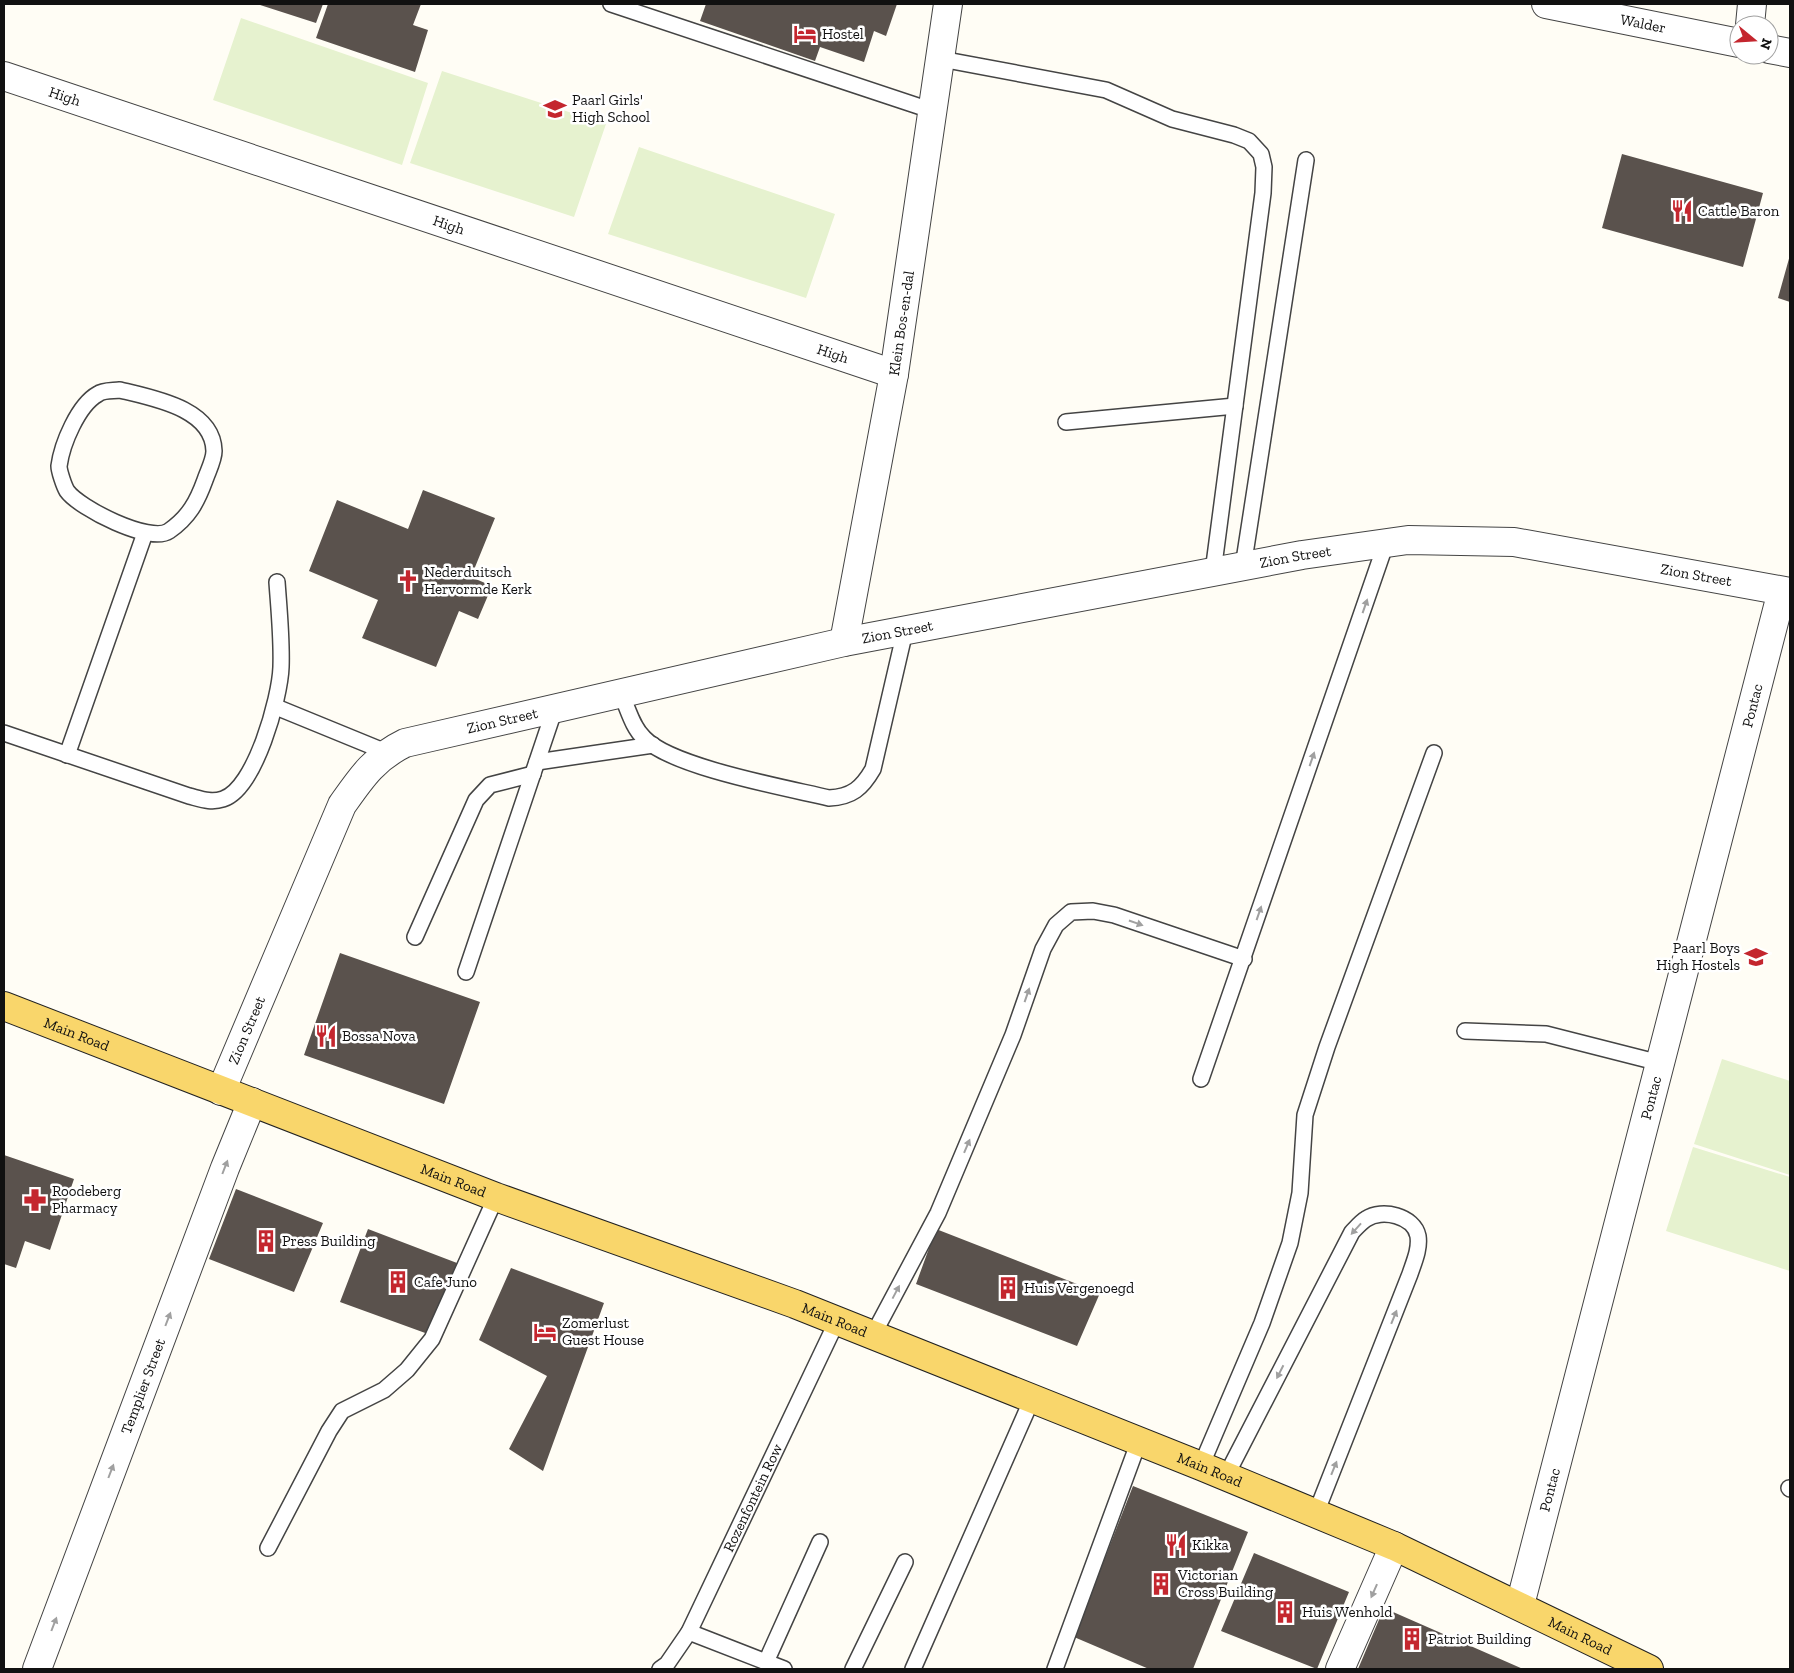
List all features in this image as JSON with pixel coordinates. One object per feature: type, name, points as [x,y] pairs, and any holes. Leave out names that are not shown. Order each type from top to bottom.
[{"type":"main road","name":"Main Road","points":[[4,1006],[496,1197],[837,1321],[1226,1476],[1394,1546],[1650,1669]]},
{"type":"street","name":"Klein Bos-en-dal","points":[[844,642],[894,374],[948,4]]},
{"type":"street","name":"Walder","points":[[1546,4],[1729,41]]},
{"type":"street","name":"High","points":[[4,76],[894,374]]},
{"type":"street","name":"Zion Street","points":[[221,1091],[342,805],[363,776],[386,752],[405,743],[844,642],[1302,555],[1408,540],[1514,542],[1786,592]]},
{"type":"street","name":"Pontac","points":[[1520,1606],[1660,1063],[1786,592]]},
{"type":"street","name":"Templier Street","points":[[37,1669],[225,1168],[252,1102]]},
{"type":"street","points":[[1340,1669],[1394,1546]]},
{"type":"lane","points":[[611,4],[933,111]]},
{"type":"lane","points":[[941,59],[1106,90],[1172,119],[1234,135],[1256,147],[1261,154],[1264,167],[1263,193],[1213,572]]},
{"type":"lane","points":[[1243,566],[1306,160]]},
{"type":"lane","points":[[120,390],[145,396],[181,409],[203,422],[212,437],[214,453],[198,501],[186,518],[166,533],[145,533],[91,510],[67,491],[59,467],[71,429],[82,408],[99,393],[120,390]]},
{"type":"lane","points":[[1066,422],[1235,406]]},
{"type":"lane","points":[[67,755],[145,533]]},
{"type":"lane","points":[[1201,1078],[1244,959],[1386,544]]},
{"type":"lane","points":[[4,733],[189,796],[209,802],[223,799],[238,789],[250,772],[276,707],[281,668],[277,582]]},
{"type":"lane","points":[[621,694],[636,728],[644,738],[673,756],[720,771],[830,798],[854,793],[865,783],[873,769],[905,631]]},
{"type":"lane","points":[[276,707],[386,752]]},
{"type":"lane","points":[[466,972],[555,708]]},
{"type":"lane","points":[[415,937],[476,800],[490,784],[535,768],[653,745]]},
{"type":"lane","points":[[1201,1466],[1262,1323],[1290,1243],[1300,1193],[1305,1116],[1326,1046],[1434,752]]},
{"type":"lane","points":[[873,1335],[938,1213],[1013,1035],[1043,949],[1056,925],[1071,912],[1093,911],[1114,915],[1244,959]]},
{"type":"lane","points":[[1465,1031],[1546,1034],[1660,1063]]},
{"type":"lane","points":[[268,1548],[329,1431],[342,1411],[384,1390],[407,1370],[432,1339],[496,1197]]},
{"type":"lane","points":[[1226,1476],[1352,1232],[1366,1218],[1379,1214],[1392,1214],[1414,1226],[1418,1236],[1418,1250],[1316,1513]]},
{"type":"lane","name":"Rozenfontein Row","points":[[660,1669],[667,1664],[688,1632],[837,1321]]},
{"type":"lane","points":[[913,1669],[1032,1399]]},
{"type":"lane","points":[[1056,1669],[1139,1441]]},
{"type":"lane","points":[[766,1662],[820,1542]]},
{"type":"lane","points":[[853,1669],[905,1562]]},
{"type":"lane","points":[[688,1632],[784,1669]]},
{"type":"green space","points":[[241,18],[428,83],[402,165],[213,100]]},
{"type":"green space","points":[[442,71],[606,124],[574,217],[410,163]]},
{"type":"green space","points":[[639,147],[835,214],[806,298],[608,234]]},
{"type":"green space","points":[[1722,1059],[1790,1081],[1790,1175],[1694,1144]]},
{"type":"green space","points":[[1693,1147],[1790,1177],[1790,1271],[1666,1231]]},
{"type":"building","points":[[257,4],[323,4],[316,23]]},
{"type":"building","points":[[328,4],[421,4],[413,25],[428,30],[415,72],[316,38]]},
{"type":"building","name":"Hostel","points":[[706,4],[897,4],[886,36],[874,31],[864,62],[820,47],[815,61],[700,21]]},
{"type":"building","name":"Cattle Baron","points":[[1622,154],[1763,193],[1743,267],[1602,228]]},
{"type":"building","points":[[1790,255],[1790,302],[1778,298]]},
{"type":"building","name":"Nederduitsch Hervormde Kerk","points":[[423,490],[495,518],[471,577],[492,586],[478,619],[459,611],[436,667],[362,638],[378,600],[309,571],[337,500],[408,529]]},
{"type":"building","points":[[340,953],[480,1002],[444,1104],[304,1055]]},
{"type":"building","points":[[4,1155],[74,1179],[50,1250],[25,1241],[16,1268],[4,1264]]},
{"type":"building","name":"Press Building","points":[[236,1189],[323,1223],[294,1292],[209,1259]]},
{"type":"building","name":"Cafe Juno","points":[[368,1229],[457,1263],[428,1334],[340,1302]]},
{"type":"building","name":"Huis Vergenoegd","points":[[936,1229],[1100,1293],[1077,1346],[916,1284]]},
{"type":"building","name":"Zomerlust Guest House","points":[[511,1268],[604,1303],[543,1471],[509,1449],[547,1376],[479,1340]]},
{"type":"building","name":"Victorian Cross Building","points":[[1133,1486],[1248,1532],[1193,1669],[1149,1669],[1074,1637]]},
{"type":"building","name":"Huis Wenhold","points":[[1254,1553],[1349,1592],[1317,1669],[1221,1631]]},
{"type":"building","name":"Patriot Building","points":[[1384,1608],[1523,1669],[1358,1669]]},
{"type":"place","name":"Hostel","points":[[805,34]]},
{"type":"place","name":"Paarl Girls' High School","points":[[555,109]]},
{"type":"place","name":"Cattle Baron","points":[[1682,211]]},
{"type":"place","name":"Nederduitsch Hervormde Kerk","points":[[408,581]]},
{"type":"place","name":"Paarl Boys High Hostels","points":[[1756,957]]},
{"type":"place","name":"Bossa Nova","points":[[326,1036]]},
{"type":"place","name":"Roodeberg Pharmacy","points":[[35,1200]]},
{"type":"place","name":"Press Building","points":[[266,1241]]},
{"type":"place","name":"Cafe Juno","points":[[398,1282]]},
{"type":"place","name":"Huis Vergenoegd","points":[[1008,1288]]},
{"type":"place","name":"Zomerlust Guest House","points":[[545,1332]]},
{"type":"place","name":"Kikka","points":[[1176,1545]]},
{"type":"place","name":"Victorian Cross Building","points":[[1161,1584]]},
{"type":"place","name":"Huis Wenhold","points":[[1285,1612]]},
{"type":"place","name":"Patriot Building","points":[[1412,1639]]}]
